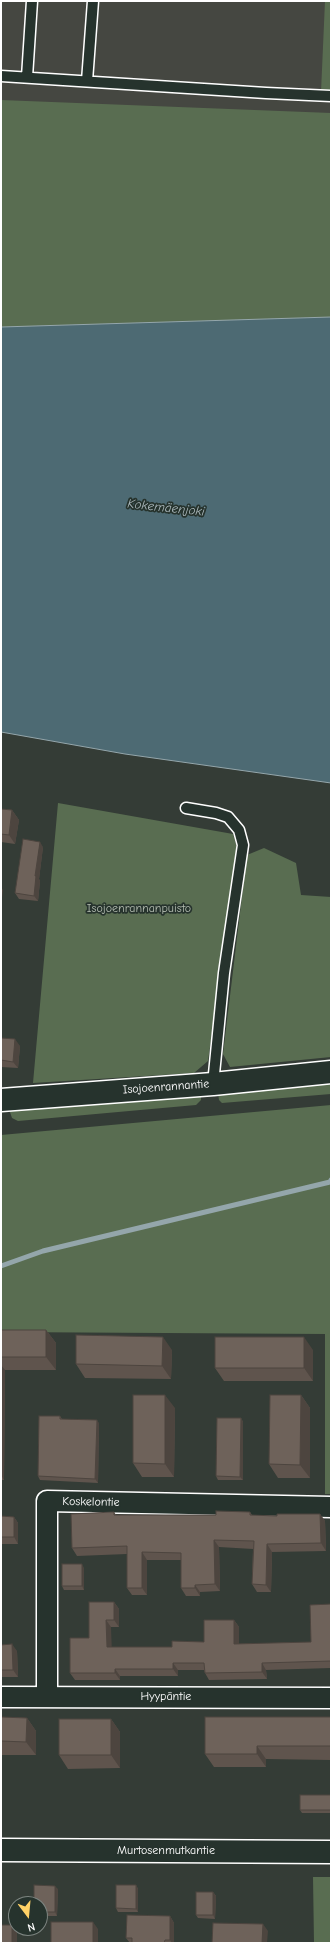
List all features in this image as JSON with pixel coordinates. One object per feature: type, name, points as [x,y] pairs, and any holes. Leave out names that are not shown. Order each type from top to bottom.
[{"type":"street","name":"Isojoenrannantie","points":[[1,1100],[213,1084],[331,1072]]},
{"type":"street","name":"Koskelontie","points":[[47,1697],[47,1501],[331,1507]]},
{"type":"street","name":"Hyypäntie","points":[[1,1697],[331,1698]]},
{"type":"street","name":"Murtosenmutkantie","points":[[1,1850],[331,1852]]},
{"type":"lane","points":[[26,77],[32,1]]},
{"type":"lane","points":[[87,81],[93,1]]},
{"type":"lane","points":[[1,76],[331,96]]},
{"type":"lane","points":[[186,808],[216,812],[228,817],[239,830],[243,845],[224,973],[213,1084]]},
{"type":"shaded area","points":[[1,1],[331,1],[331,308],[1,310]]},
{"type":"green space","points":[[325,1],[331,1],[331,92],[321,92]]},
{"type":"green space","points":[[1,100],[331,113],[331,320],[1,328]]},
{"type":"green space","name":"Isojoenrannanpuisto","points":[[58,803],[233,834],[238,851],[208,1061],[194,1073],[33,1083]]},
{"type":"green space","points":[[264,848],[296,863],[301,895],[331,897],[331,1057],[230,1067],[223,1054],[247,855]]},
{"type":"green space","points":[[331,1082],[331,1094],[222,1103],[219,1100],[218,1093]]},
{"type":"green space","points":[[194,1093],[201,1096],[201,1100],[196,1105],[18,1121],[12,1118],[9,1109]]},
{"type":"green space","points":[[331,1105],[331,1494],[325,1494],[325,1334],[1,1332],[1,1135]]},
{"type":"green space","points":[[313,1877],[331,1877],[331,1943],[314,1943]]},
{"type":"water","name":"Kokemäenjoki","points":[[331,317],[331,783],[125,754],[1,732],[1,327]]},
{"type":"building","points":[[1,809],[12,810],[9,835],[1,834]]},
{"type":"building","points":[[23,839],[40,842],[35,876],[34,896],[15,893]]},
{"type":"building","points":[[1,1038],[15,1039],[13,1062],[1,1060]]},
{"type":"building","points":[[1,1330],[46,1330],[46,1357],[1,1357]]},
{"type":"building","points":[[76,1335],[163,1337],[162,1366],[76,1364]]},
{"type":"building","points":[[215,1337],[304,1337],[304,1368],[215,1368]]},
{"type":"building","points":[[133,1395],[165,1395],[165,1464],[133,1463]]},
{"type":"building","points":[[270,1395],[301,1395],[300,1465],[269,1464]]},
{"type":"building","points":[[39,1416],[60,1416],[60,1419],[97,1420],[95,1479],[38,1476]]},
{"type":"building","points":[[217,1418],[241,1418],[240,1477],[216,1476]]},
{"type":"building","points":[[216,1511],[250,1512],[250,1515],[277,1516],[277,1514],[320,1514],[321,1543],[267,1544],[266,1585],[252,1584],[254,1541],[214,1540],[215,1584],[195,1585],[195,1588],[181,1588],[181,1553],[142,1552],[142,1588],[127,1588],[127,1546],[72,1548],[71,1514],[114,1512],[114,1515],[216,1515]]},
{"type":"building","points":[[1,1516],[14,1517],[14,1537],[1,1537]]},
{"type":"building","points":[[62,1564],[82,1564],[82,1586],[62,1586]]},
{"type":"building","points":[[89,1602],[114,1602],[114,1620],[106,1620],[107,1647],[172,1647],[172,1641],[204,1642],[204,1620],[234,1620],[234,1644],[311,1642],[310,1605],[331,1604],[331,1661],[262,1663],[262,1672],[205,1673],[204,1663],[173,1663],[173,1669],[115,1669],[115,1673],[70,1673],[70,1638],[89,1638]]},
{"type":"building","points":[[12,1644],[13,1670],[1,1670],[1,1645]]},
{"type":"building","points":[[1,1717],[27,1718],[26,1742],[1,1741]]},
{"type":"building","points":[[205,1717],[331,1717],[331,1746],[257,1746],[257,1754],[205,1754]]},
{"type":"building","points":[[59,1719],[111,1719],[111,1755],[59,1755]]},
{"type":"building","points":[[300,1795],[331,1795],[331,1810],[300,1810]]},
{"type":"building","points":[[34,1885],[55,1886],[55,1912],[48,1912],[48,1896],[34,1896]]},
{"type":"building","points":[[116,1885],[136,1885],[136,1909],[116,1908]]},
{"type":"building","points":[[196,1892],[213,1892],[213,1915],[196,1915]]},
{"type":"building","points":[[127,1915],[170,1916],[170,1940],[165,1940],[164,1943],[132,1943],[132,1938],[126,1938]]},
{"type":"building","points":[[51,1922],[93,1922],[93,1943],[51,1943]]},
{"type":"building","points":[[213,1923],[263,1924],[262,1943],[212,1943]]},
{"type":"building","points":[[1,1925],[8,1925],[8,1936],[12,1936],[12,1943],[1,1943]]},
{"type":"waterway","points":[[1,1266],[43,1251],[330,1182],[331,1180]]}]
